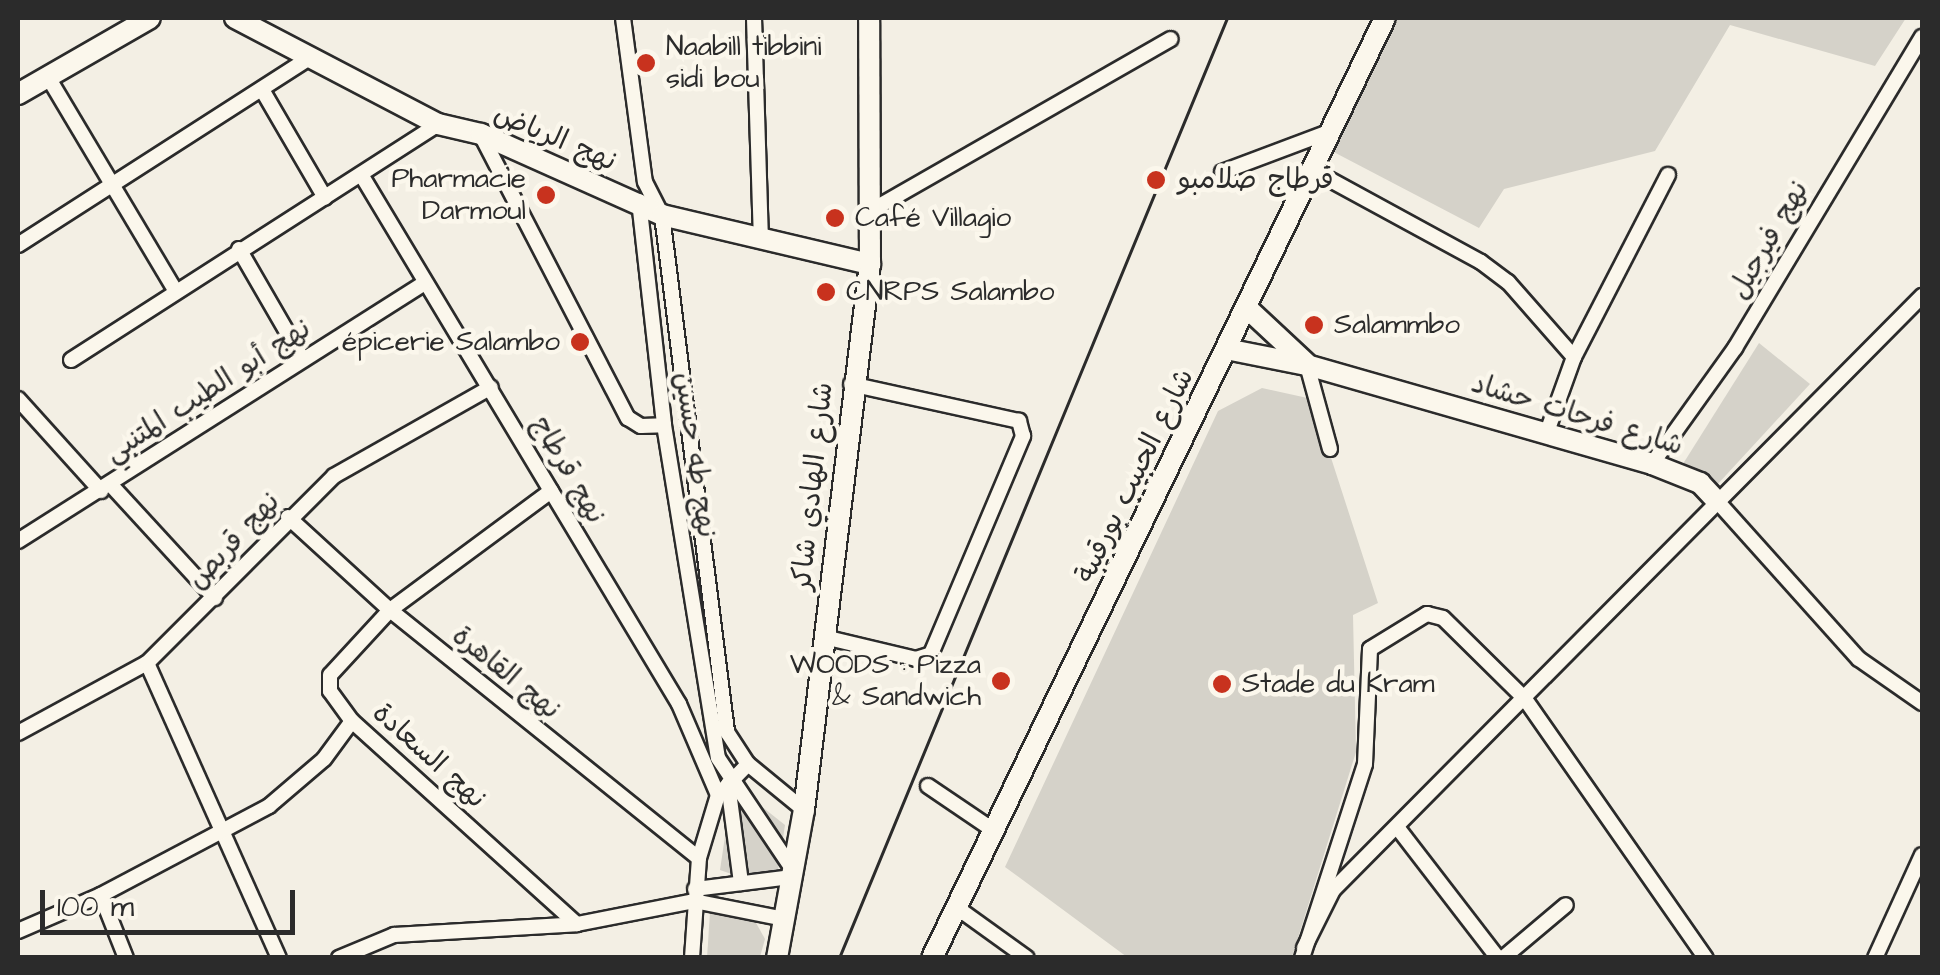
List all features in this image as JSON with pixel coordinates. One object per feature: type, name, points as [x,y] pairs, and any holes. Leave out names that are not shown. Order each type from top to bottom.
[{"type":"street","points":[[18,94],[150,18]]},
{"type":"street","name":"نهج الرياض","points":[[235,18],[438,124],[481,134],[662,215],[870,264]]},
{"type":"street","name":"نهج طه حسين","points":[[623,18],[646,182],[662,215],[720,733]]},
{"type":"street","points":[[754,18],[761,236]]},
{"type":"street","name":"شارع الهادي شاكر","points":[[777,958],[804,810],[852,384],[870,264],[869,18]]},
{"type":"street","name":"شارع الحبيب بورقيبة","points":[[932,958],[1385,18]]},
{"type":"street","points":[[872,210],[1170,39]]},
{"type":"street","name":"نهج فيرجيل","points":[[1652,464],[1736,348],[1920,47]]},
{"type":"street","points":[[18,245],[264,93],[311,57]]},
{"type":"street","points":[[48,77],[175,290]]},
{"type":"street","points":[[264,93],[325,198]]},
{"type":"street","points":[[71,360],[438,124]]},
{"type":"street","points":[[1222,172],[1330,132]]},
{"type":"street","points":[[481,134],[628,418],[641,426],[664,425]]},
{"type":"street","points":[[1314,171],[1481,262],[1508,282],[1574,357]]},
{"type":"street","points":[[1547,432],[1574,357],[1668,174]]},
{"type":"street","name":"نهج قرطاج","points":[[362,176],[726,786]]},
{"type":"street","name":"نهج طه حسين","points":[[646,182],[638,204],[664,425],[720,733]]},
{"type":"street","points":[[240,248],[302,358]]},
{"type":"street","name":"نهج أبو الطيب المتنبي","points":[[18,541],[426,283]]},
{"type":"street","points":[[1306,954],[1334,890],[1922,296]]},
{"type":"street","name":"شارع فرحات حشاد","points":[[1247,308],[1308,364]]},
{"type":"street","name":"شارع فرحات حشاد","points":[[1226,349],[1308,364],[1547,432],[1652,464],[1700,484],[1858,658],[1922,704]]},
{"type":"street","points":[[1308,364],[1330,449]]},
{"type":"street","points":[[824,636],[916,658],[931,654],[1023,436],[1020,421],[852,384]]},
{"type":"street","name":"نهج قربص","points":[[18,733],[148,663],[215,598],[288,517],[334,476],[491,387]]},
{"type":"street","points":[[22,400],[215,598]]},
{"type":"street","points":[[390,610],[550,492]]},
{"type":"street","name":"نهج القاهرة","points":[[288,517],[390,610],[699,858]]},
{"type":"street","name":"نهج السعادة","points":[[390,610],[330,676],[336,702],[352,721],[577,924]]},
{"type":"street","points":[[1306,954],[1365,764],[1374,642],[1436,614],[1525,698],[1706,958]]},
{"type":"street","points":[[148,663],[279,958]]},
{"type":"street","points":[[18,931],[101,896],[223,834],[290,792],[352,721]]},
{"type":"street","points":[[720,733],[748,764],[804,810]]},
{"type":"street","points":[[720,733],[741,883]]},
{"type":"street","points":[[692,958],[699,858],[726,786],[748,764]]},
{"type":"street","points":[[338,958],[409,933],[577,924],[792,874],[726,786]]},
{"type":"street","points":[[928,786],[996,832]]},
{"type":"street","points":[[1396,826],[1500,958],[1566,905]]},
{"type":"street","points":[[1875,958],[1922,855]]},
{"type":"street","points":[[1908,885],[1922,899]]},
{"type":"street","points":[[694,895],[785,919]]},
{"type":"street","points":[[101,896],[126,958]]},
{"type":"street","points":[[956,907],[1028,958]]},
{"type":"shaded area","points":[[1389,18],[1906,18],[1875,66],[1730,25],[1655,151],[1504,189],[1479,228],[1326,148]]},
{"type":"shaded area","points":[[1759,343],[1810,384],[1716,486],[1681,467]]},
{"type":"shaded area","name":"Stade du Kram","points":[[1262,388],[1312,399],[1378,603],[1353,615],[1356,752],[1292,957],[1127,957],[1005,867],[1218,411]]},
{"type":"shaded area","points":[[747,795],[785,825],[775,889],[720,870],[727,823]]},
{"type":"shaded area","points":[[730,909],[755,921],[765,939],[760,957],[707,958],[710,912]]},
{"type":"tram line","points":[[839,958],[1227,18]]},
{"type":"place","name":"Naabill tibbini sidi bou","points":[[646,63]]},
{"type":"place","name":"قرطاج صلامبو","points":[[1156,180]]},
{"type":"place","name":"Pharmacie Darmoul","points":[[546,195]]},
{"type":"place","name":"Café Villagio","points":[[835,218]]},
{"type":"place","name":"CNRPS Salambo","points":[[826,292]]},
{"type":"place","name":"Salammbo","points":[[1314,325]]},
{"type":"place","name":"épicerie Salambo","points":[[580,342]]},
{"type":"place","name":"WOODS : Pizza & Sandwich","points":[[1001,681]]},
{"type":"place","name":"Stade du Kram","points":[[1222,684]]}]
